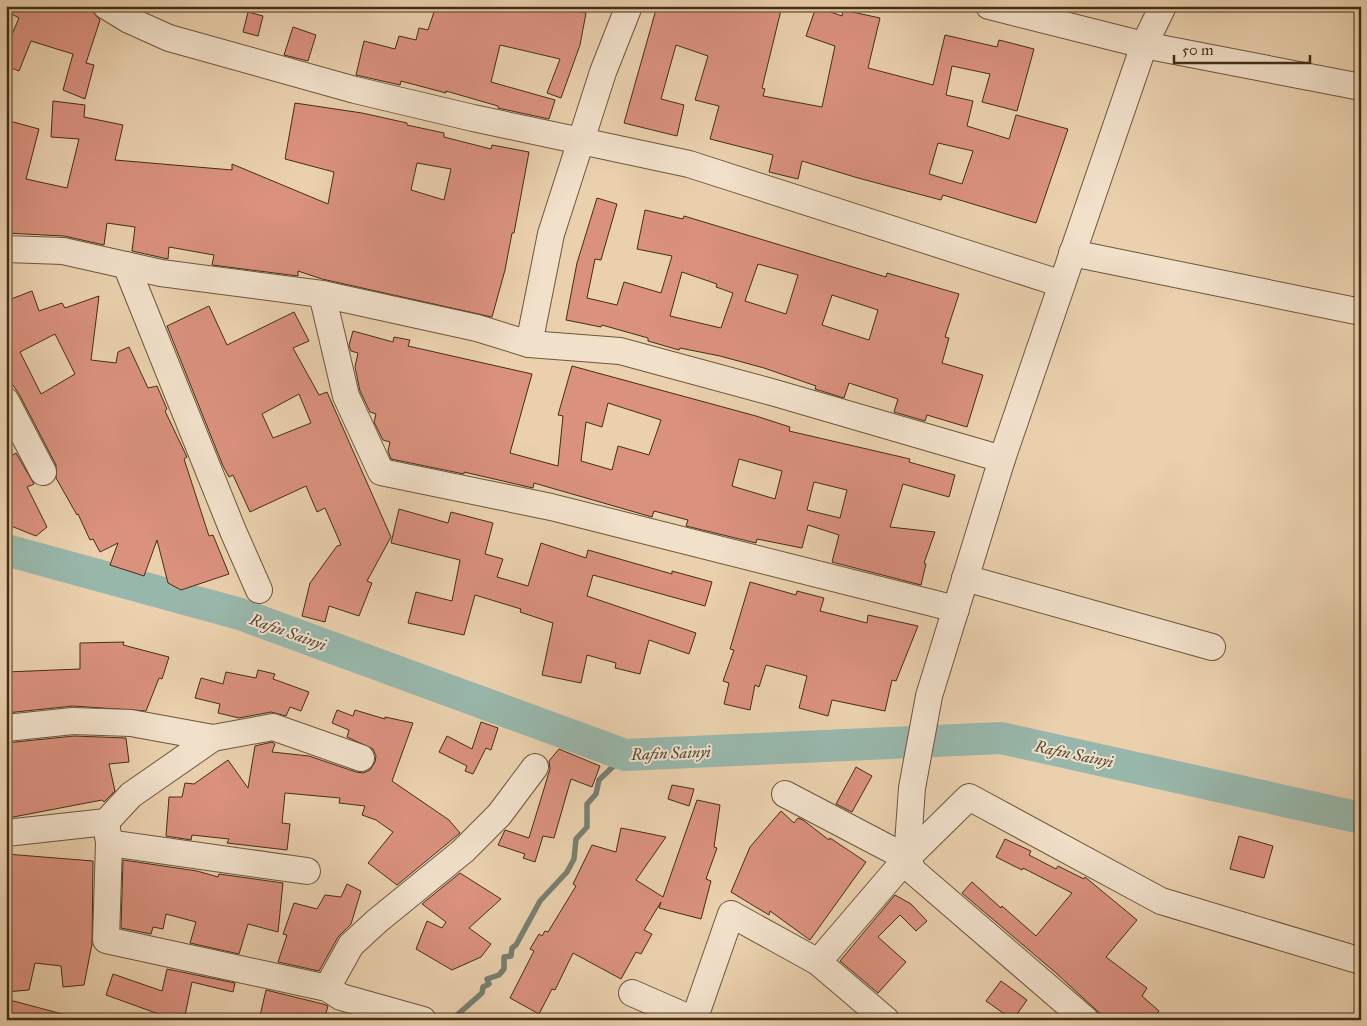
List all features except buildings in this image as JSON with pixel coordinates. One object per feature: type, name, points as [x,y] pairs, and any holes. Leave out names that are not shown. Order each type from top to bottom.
[{"type":"street","points":[[106,6],[129,20],[169,38],[356,90],[472,118],[689,164],[1062,284]]},
{"type":"street","points":[[529,344],[551,234],[603,72],[629,6]]},
{"type":"street","points":[[990,6],[1144,45],[1361,87]]},
{"type":"street","points":[[1086,1020],[913,871],[907,858],[912,788],[929,696],[1002,459],[1144,45],[1163,6]]},
{"type":"street","points":[[6,249],[63,251],[161,273],[322,294],[478,328],[529,344],[620,351],[775,393],[1002,459]]},
{"type":"street","points":[[1072,254],[1361,312]]},
{"type":"street","points":[[126,265],[233,531],[259,590]]},
{"type":"street","points":[[322,294],[346,396],[381,472],[551,506],[956,609]]},
{"type":"street","points":[[6,401],[43,472]]},
{"type":"street","points":[[965,578],[1212,647]]},
{"type":"street","points":[[6,728],[73,721],[131,723],[212,738],[273,727],[361,758]]},
{"type":"street","points":[[212,738],[131,794],[108,832],[106,940],[327,988],[341,997],[423,1020]]},
{"type":"street","points":[[327,988],[351,945],[377,921],[464,851],[499,815],[535,767]]},
{"type":"street","points":[[785,794],[907,858]]},
{"type":"street","points":[[818,962],[907,858],[969,797],[1161,901],[1361,961]]},
{"type":"street","points":[[6,832],[108,832],[307,871]]},
{"type":"street","points":[[632,993],[694,1020],[732,914],[818,962],[886,1020]]},
{"type":"waterway","name":"Rafin Sainyi","points":[[6,550],[240,614],[625,755],[1001,738],[1361,818]]},
{"type":"waterway","points":[[455,1020],[456,1016],[482,993],[483,987],[489,984],[487,979],[499,975],[504,969],[504,957],[511,956],[512,948],[516,945],[540,901],[567,872],[574,859],[576,839],[587,827],[587,804],[596,794],[599,780],[625,755]]}]
